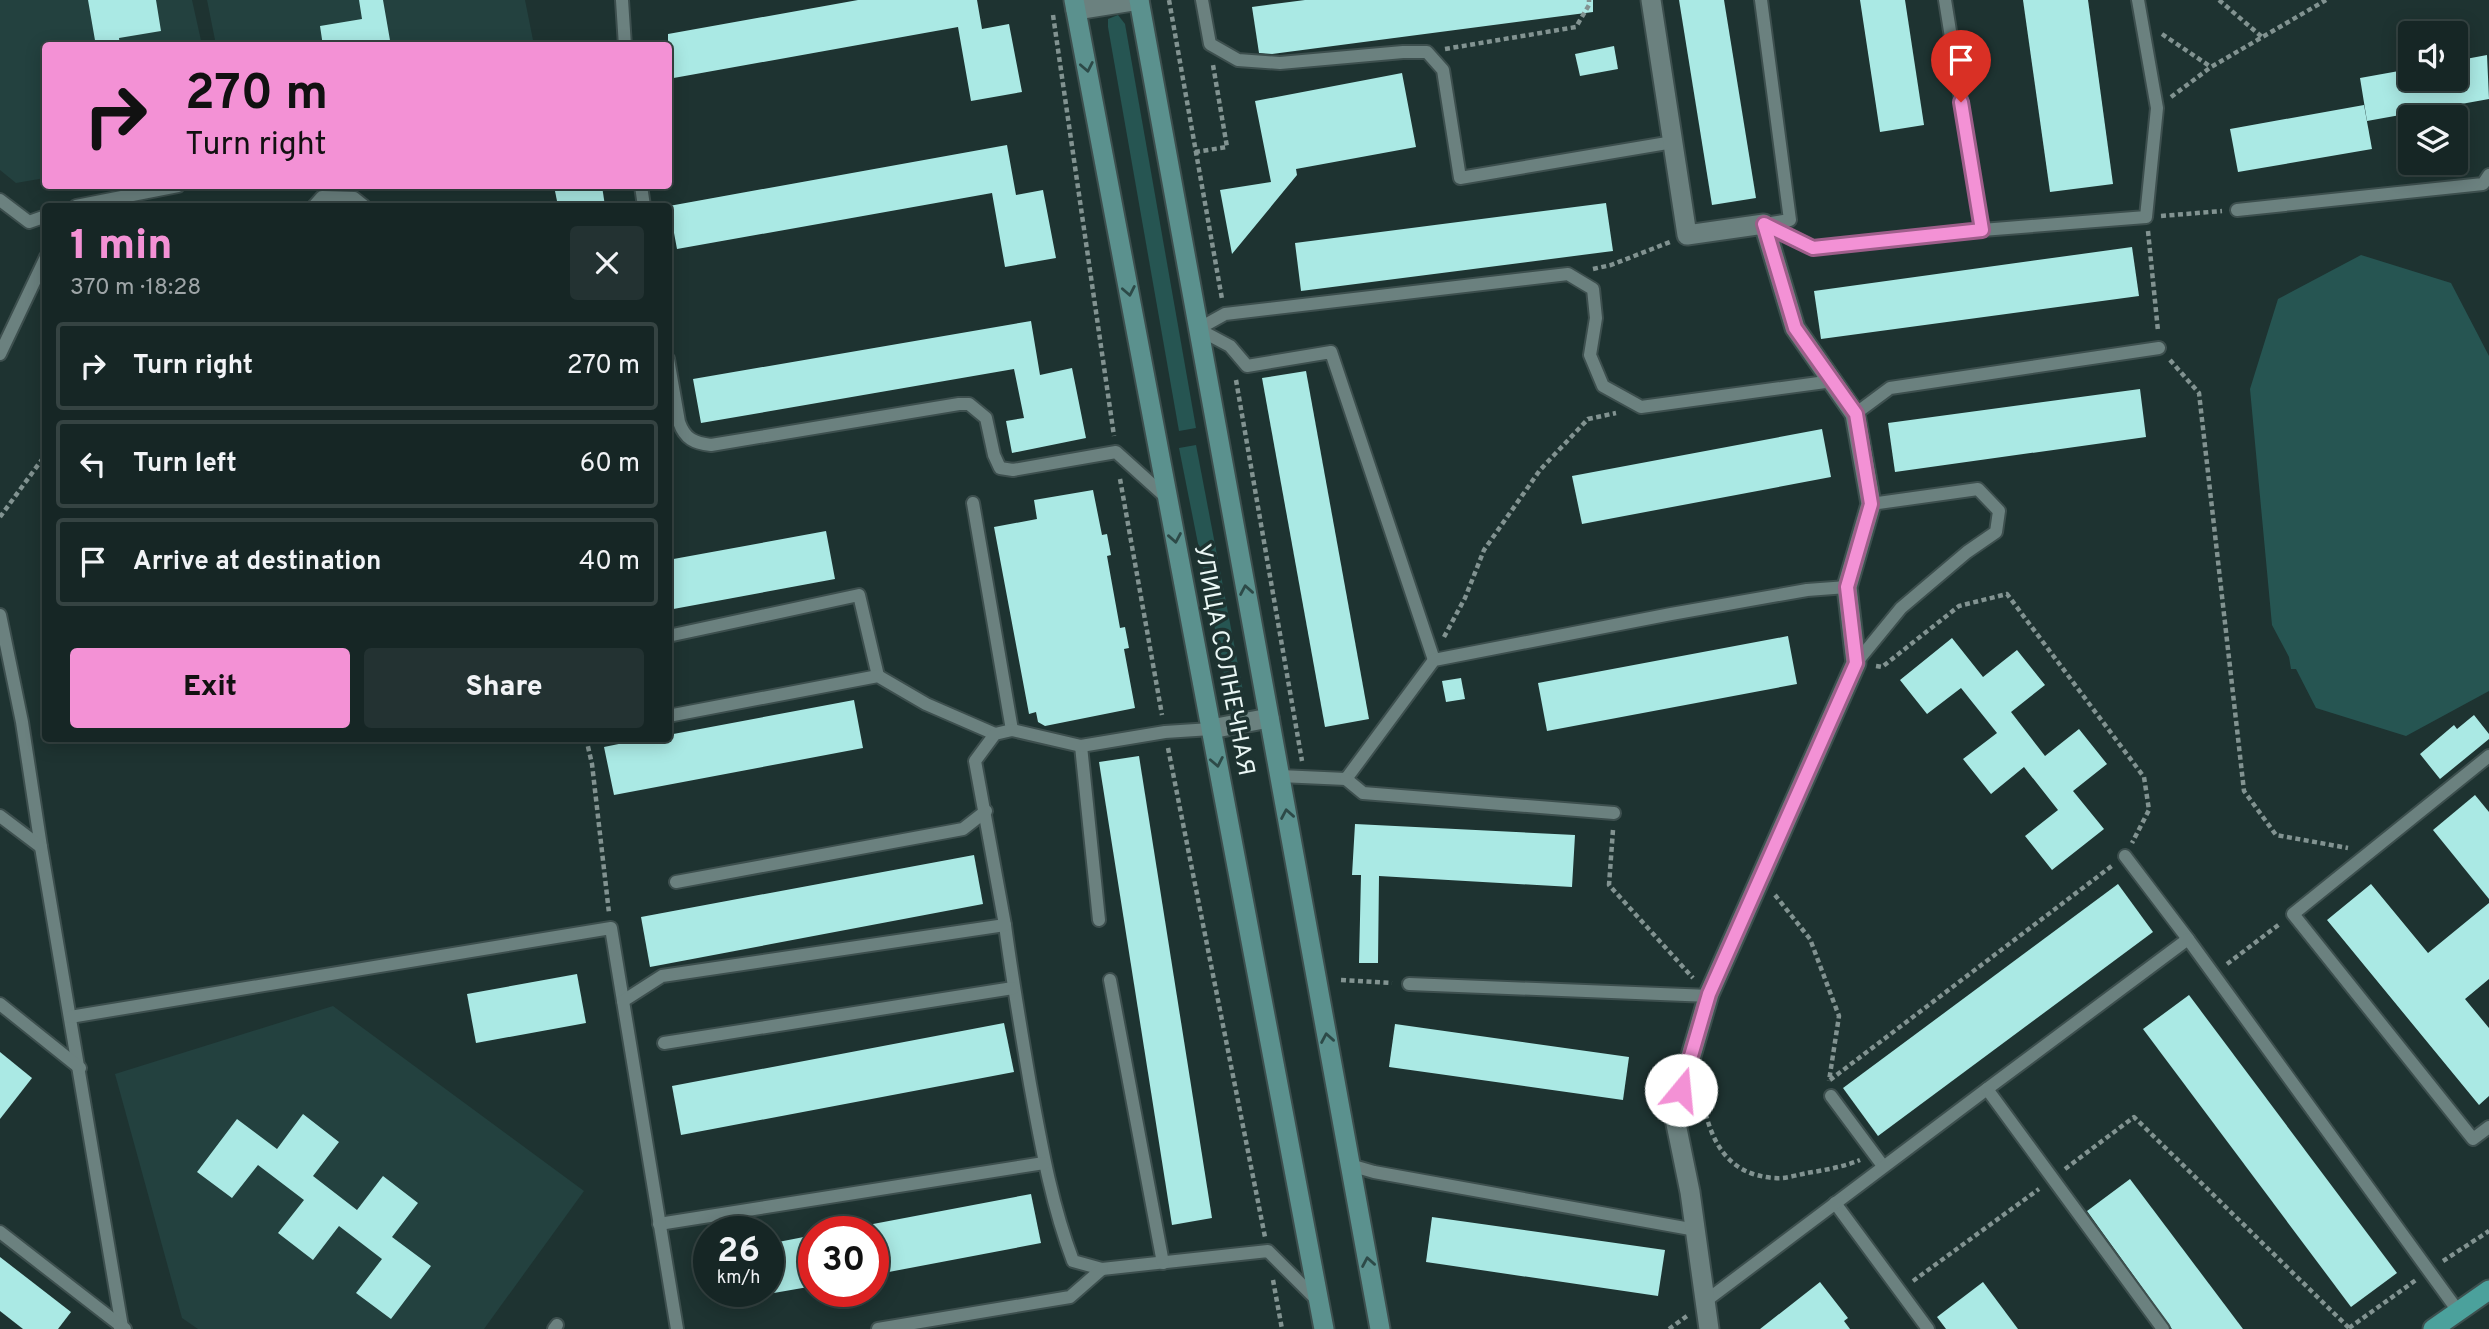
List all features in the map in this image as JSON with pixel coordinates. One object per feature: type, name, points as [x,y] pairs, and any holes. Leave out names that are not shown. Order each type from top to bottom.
[{"type":"main road","name":"УЛИЦА СОЛНЕЧНАЯ","points":[[1139,0],[1380,1329]]},
{"type":"main road","name":"УЛИЦА СОЛНЕЧНАЯ","points":[[1075,5],[1324,1329]]},
{"type":"main road","points":[[2433,1329],[2489,1290]]},
{"type":"street","points":[[1075,5],[1144,0]]},
{"type":"street","points":[[1651,0],[1688,236],[1764,224],[1795,328],[1856,414],[1871,504],[1847,587],[1856,663],[1710,996],[1674,1114],[1696,1230],[1709,1329]]},
{"type":"street","points":[[1211,729],[1269,719]]},
{"type":"lane","points":[[622,0],[625,42]]},
{"type":"lane","points":[[1202,0],[1210,44],[1238,60],[1280,63],[1427,52],[1443,70],[1460,178],[1673,142]]},
{"type":"lane","points":[[1761,0],[1790,220],[1764,224]]},
{"type":"lane","points":[[1945,0],[1982,230]]},
{"type":"lane","points":[[1764,224],[1813,248],[1982,230],[2146,217],[2157,108],[2138,0]]},
{"type":"lane","points":[[2237,210],[2483,184],[2489,175]]},
{"type":"lane","points":[[91,203],[163,189]]},
{"type":"lane","points":[[317,203],[322,197],[354,198],[360,203]]},
{"type":"lane","points":[[0,200],[29,222],[42,217]]},
{"type":"lane","points":[[0,354],[42,265]]},
{"type":"lane","points":[[1198,329],[1224,314],[1568,274],[1593,289],[1596,318],[1590,355],[1603,386],[1641,407],[1833,381]]},
{"type":"lane","points":[[1198,329],[1230,346],[1247,366],[1331,352],[1434,660]]},
{"type":"lane","points":[[1856,414],[1890,388],[2160,348]]},
{"type":"lane","points":[[673,423],[689,440],[711,445],[969,404],[986,418],[996,462],[1005,470],[1116,452],[1168,499]]},
{"type":"lane","points":[[1856,663],[1901,608],[1967,552],[1996,532],[1999,511],[1978,489],[1871,504]]},
{"type":"lane","points":[[973,503],[1012,730]]},
{"type":"lane","points":[[1346,779],[1434,660],[1685,611],[1807,590],[1847,587]]},
{"type":"lane","points":[[672,635],[859,595],[878,677]]},
{"type":"lane","points":[[0,614],[22,722],[123,1328]]},
{"type":"lane","points":[[672,715],[878,677],[926,704],[995,734],[1012,730],[1081,746],[1165,732],[1211,729]]},
{"type":"lane","points":[[995,734],[975,761],[986,811],[1013,988],[1044,1163],[1059,1225],[1073,1261],[1102,1269],[1268,1251],[1320,1303]]},
{"type":"lane","points":[[1081,746],[1099,920]]},
{"type":"lane","points":[[2489,756],[2293,914],[2473,1139],[2489,1127]]},
{"type":"lane","points":[[1280,776],[1346,779],[1363,793],[1614,813]]},
{"type":"lane","points":[[677,881],[963,828],[986,811]]},
{"type":"lane","points":[[0,816],[41,847]]},
{"type":"lane","points":[[2125,856],[2214,974],[2458,1311]]},
{"type":"lane","points":[[622,1000],[662,976],[1005,925]]},
{"type":"lane","points":[[71,1017],[611,928],[677,1329]]},
{"type":"lane","points":[[1707,1300],[2188,939]]},
{"type":"lane","points":[[1110,980],[1163,1263]]},
{"type":"lane","points":[[1409,984],[1710,996]]},
{"type":"lane","points":[[664,1043],[1013,988]]},
{"type":"lane","points":[[0,1004],[80,1068]]},
{"type":"lane","points":[[1987,1089],[2163,1329]]},
{"type":"lane","points":[[1831,1096],[1883,1166]]},
{"type":"lane","points":[[659,1224],[1044,1163]]},
{"type":"lane","points":[[1350,1165],[1374,1172],[1696,1230]]},
{"type":"lane","points":[[1835,1203],[1928,1329]]},
{"type":"lane","points":[[0,1232],[123,1328]]},
{"type":"lane","points":[[878,1329],[1070,1297],[1102,1269]]},
{"type":"path","points":[[1427,52],[1576,27],[1589,5],[1589,0]]},
{"type":"path","points":[[2219,0],[2262,37]]},
{"type":"path","points":[[2157,108],[2211,67],[2326,0]]},
{"type":"path","points":[[1053,14],[1116,452]]},
{"type":"path","points":[[2143,21],[2211,67]]},
{"type":"path","points":[[1195,152],[1227,147],[1210,44]]},
{"type":"path","points":[[2198,213],[2146,217],[2160,348],[2199,393],[2244,791],[2276,835],[2369,852]]},
{"type":"path","points":[[1568,274],[1611,265],[1688,236]]},
{"type":"path","points":[[1434,660],[1465,598],[1484,550],[1540,470],[1588,419],[1641,407]]},
{"type":"path","points":[[0,517],[42,459]]},
{"type":"path","points":[[1119,476],[1165,732],[1282,1329]]},
{"type":"path","points":[[1829,1080],[2125,856],[2149,810],[2144,777],[2007,594],[1959,606],[1882,667],[1856,663]]},
{"type":"path","points":[[587,742],[592,764],[611,928]]},
{"type":"path","points":[[1614,813],[1609,885],[1710,996]]},
{"type":"path","points":[[1762,878],[1810,939],[1839,1016],[1830,1065]]},
{"type":"path","points":[[2214,974],[2293,914]]},
{"type":"path","points":[[1340,980],[1409,984]]},
{"type":"path","points":[[1700,1087],[1708,1127],[1723,1154],[1745,1173],[1777,1179],[1842,1167],[1866,1158],[1883,1166]]},
{"type":"path","points":[[1900,1291],[2134,1117],[2349,1328]]},
{"type":"shaded area","points":[[0,0],[192,0],[201,42],[42,42],[42,179],[16,183],[0,170]]},
{"type":"shaded area","points":[[207,0],[525,0],[533,42],[215,42]]},
{"type":"shaded area","points":[[1118,15],[1125,24],[1196,428],[1179,431],[1108,27],[1108,19]]},
{"type":"shaded area","points":[[2361,255],[2451,283],[2489,356],[2489,691],[2406,736],[2316,708],[2296,669],[2291,669],[2289,657],[2272,625],[2250,389],[2278,299]]},
{"type":"shaded area","points":[[1196,445],[1247,716],[1232,715],[1179,448]]},
{"type":"shaded area","points":[[333,1006],[584,1191],[484,1329],[198,1329],[182,1318],[115,1074]]},
{"type":"building","points":[[88,0],[156,0],[161,31],[119,38],[120,42],[95,42]]},
{"type":"building","points":[[359,0],[383,0],[390,42],[322,42],[320,26],[362,19]]},
{"type":"building","points":[[858,0],[977,0],[982,29],[1009,24],[1022,92],[971,101],[958,27],[672,78],[672,42],[668,42],[668,34]]},
{"type":"building","points":[[1305,0],[1593,0],[1593,12],[1272,54],[1259,53],[1252,7]]},
{"type":"building","points":[[1679,0],[1724,0],[1756,198],[1712,205]]},
{"type":"building","points":[[1860,0],[1905,0],[1924,125],[1880,132]]},
{"type":"building","points":[[2023,0],[2088,0],[2113,184],[2050,192]]},
{"type":"building","points":[[1614,46],[1618,69],[1580,76],[1575,54]]},
{"type":"building","points":[[2487,55],[2489,99],[2456,105],[2398,105],[2398,115],[2367,121],[2360,78],[2398,71],[2398,91],[2468,91],[2468,59]]},
{"type":"building","points":[[1402,73],[1416,147],[1296,169],[1297,175],[1232,254],[1220,190],[1271,182],[1255,101]]},
{"type":"building","points":[[2364,105],[2372,149],[2238,172],[2230,129]]},
{"type":"building","points":[[1007,145],[1016,195],[1043,190],[1056,258],[1005,267],[992,193],[677,249],[672,205]]},
{"type":"building","points":[[555,189],[602,189],[605,203],[557,203]]},
{"type":"building","points":[[1606,203],[1613,251],[1301,291],[1295,243]]},
{"type":"building","points":[[2132,247],[2139,296],[1821,339],[1814,291]]},
{"type":"building","points":[[1031,321],[1040,375],[1072,368],[1086,438],[1012,453],[1006,421],[1024,418],[1014,369],[701,423],[693,379]]},
{"type":"building","points":[[1306,371],[1369,719],[1325,727],[1262,378]]},
{"type":"building","points":[[2140,389],[2146,437],[1895,472],[1888,423]]},
{"type":"building","points":[[1822,429],[1831,477],[1582,524],[1572,476]]},
{"type":"building","points":[[1093,490],[1102,535],[1107,534],[1111,555],[1107,556],[1120,628],[1125,627],[1129,648],[1124,649],[1135,708],[1045,726],[1038,722],[1036,712],[1029,714],[994,527],[1037,519],[1034,500]]},
{"type":"building","points":[[826,531],[835,579],[672,609],[672,559]]},
{"type":"building","points":[[1788,636],[1797,684],[1547,731],[1538,683]]},
{"type":"building","points":[[1952,638],[1983,677],[2017,650],[2045,685],[2011,712],[2045,756],[2079,729],[2107,764],[2073,791],[2104,829],[2052,870],[2025,836],[2058,810],[2024,767],[1991,794],[1963,759],[1997,733],[1961,688],[1927,714],[1900,680]]},
{"type":"building","points":[[1461,678],[1465,699],[1446,702],[1442,681]]},
{"type":"building","points":[[854,700],[863,748],[614,795],[604,747],[628,742],[672,742],[672,734]]},
{"type":"building","points":[[2474,715],[2489,734],[2489,739],[2440,779],[2420,754],[2454,725],[2457,729]]},
{"type":"building","points":[[1139,756],[1212,1218],[1172,1225],[1099,762]]},
{"type":"building","points":[[2475,795],[2489,812],[2489,899],[2433,830]]},
{"type":"building","points":[[1355,824],[1575,835],[1572,887],[1379,876],[1378,963],[1359,963],[1361,875],[1352,875]]},
{"type":"building","points":[[974,855],[983,904],[650,967],[641,917]]},
{"type":"building","points":[[2118,884],[2153,932],[1878,1136],[1843,1088]]},
{"type":"building","points":[[2371,884],[2428,953],[2489,903],[2489,979],[2465,999],[2489,1028],[2489,1096],[2479,1105],[2327,920]]},
{"type":"building","points":[[577,974],[586,1023],[476,1043],[467,994]]},
{"type":"building","points":[[2189,995],[2397,1273],[2351,1307],[2143,1029]]},
{"type":"building","points":[[1004,1023],[1014,1072],[681,1135],[672,1086]]},
{"type":"building","points":[[1395,1024],[1629,1057],[1623,1100],[1389,1067]]},
{"type":"building","points":[[0,1052],[32,1078],[0,1119]]},
{"type":"building","points":[[303,1114],[339,1142],[313,1176],[357,1210],[383,1176],[418,1203],[392,1237],[431,1266],[391,1319],[356,1293],[382,1259],[339,1226],[313,1260],[278,1233],[304,1200],[258,1165],[232,1198],[197,1172],[237,1119],[277,1149]]},
{"type":"building","points":[[2130,1179],[2243,1329],[2172,1329],[2087,1211]]},
{"type":"building","points":[[1031,1194],[1041,1243],[889,1272],[889,1221]]},
{"type":"building","points":[[1432,1217],[1665,1250],[1658,1296],[1426,1262]]},
{"type":"building","points":[[798,1238],[798,1289],[784,1291],[784,1241]]},
{"type":"building","points":[[0,1257],[71,1312],[58,1329],[23,1329],[0,1311]]},
{"type":"building","points":[[1820,1282],[1848,1318],[1844,1321],[1850,1329],[1760,1329]]},
{"type":"building","points":[[1983,1282],[2018,1329],[1946,1329],[1937,1317]]},
{"type":"route","points":[[1681,1090],[1709,994],[1856,663],[1847,587],[1871,504],[1856,414],[1795,328],[1764,224],[1813,248],[1982,230],[1961,102]]}]
